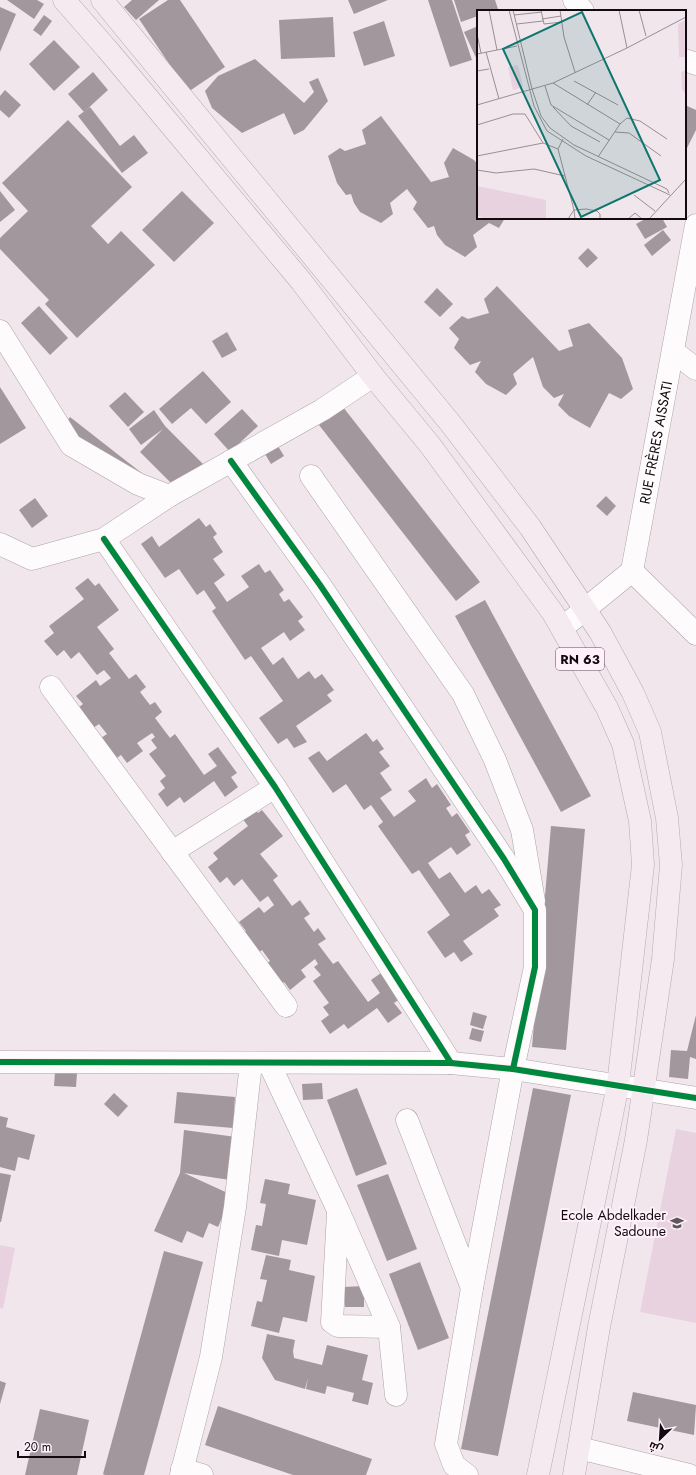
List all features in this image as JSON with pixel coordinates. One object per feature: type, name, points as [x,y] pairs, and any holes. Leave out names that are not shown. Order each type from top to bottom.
[{"type":"main road","name":"RN 63","points":[[64,0],[107,49],[300,281],[373,376],[430,445],[504,543],[562,628],[607,708],[623,744],[640,821],[643,865],[618,1085],[538,1475]]},
{"type":"main road","points":[[102,0],[451,424],[530,527],[600,632],[633,693],[650,732],[667,818],[671,864],[663,959],[636,1140],[599,1327],[574,1475]]},
{"type":"street","points":[[574,0],[583,10]]},
{"type":"street","points":[[686,60],[696,64]]},
{"type":"street","name":"RUE FRÈRES AISSATI","points":[[632,571],[674,352],[696,225]]},
{"type":"street","points":[[0,331],[72,445],[138,484],[169,496]]},
{"type":"street","points":[[674,352],[696,369]]},
{"type":"street","points":[[0,544],[32,559],[104,539],[169,496],[322,410],[373,376]]},
{"type":"street","points":[[231,461],[320,585],[504,859],[535,910]]},
{"type":"street","points":[[311,476],[464,694],[495,760],[522,830],[535,910],[535,967],[513,1069],[472,1288],[446,1444],[454,1465],[467,1475]]},
{"type":"street","points":[[104,539],[276,787],[451,1063]]},
{"type":"street","points":[[562,628],[632,571],[696,634]]},
{"type":"street","points":[[51,687],[286,1006]]},
{"type":"street","points":[[172,852],[276,787]]},
{"type":"street","points":[[0,1062],[451,1063],[513,1069],[696,1098]]},
{"type":"street","points":[[260,1063],[338,1210],[389,1327],[396,1395]]},
{"type":"street","points":[[188,1473],[211,1357],[260,1063]]},
{"type":"street","points":[[406,1120],[472,1288]]},
{"type":"street","points":[[338,1210],[332,1322],[338,1326],[389,1327]]},
{"type":"street","points":[[579,1448],[689,1475]]},
{"type":"shaded area","name":"Ecole Abdelkader Sadoune","points":[[676,1129],[696,1133],[696,1323],[640,1312]]},
{"type":"shaded area","points":[[0,1245],[15,1248],[3,1309],[0,1308]]},
{"type":"building","points":[[7,0],[37,0],[44,4],[34,19]]},
{"type":"building","points":[[132,0],[159,0],[136,20],[124,7]]},
{"type":"building","points":[[168,0],[180,0],[225,67],[188,92],[139,19]]},
{"type":"building","points":[[348,0],[388,0],[354,14]]},
{"type":"building","points":[[428,0],[452,0],[472,60],[450,67]]},
{"type":"building","points":[[454,0],[495,0],[498,9],[477,10],[477,16],[461,22]]},
{"type":"building","points":[[0,7],[16,14],[0,52]]},
{"type":"building","points":[[44,15],[52,21],[41,36],[33,30]]},
{"type":"building","points":[[333,17],[335,57],[281,59],[279,20]]},
{"type":"building","points":[[384,21],[395,56],[364,66],[353,32]]},
{"type":"building","points":[[477,26],[477,60],[464,32]]},
{"type":"building","points":[[54,40],[80,67],[54,91],[29,64]]},
{"type":"building","points":[[255,59],[304,103],[314,92],[309,82],[318,78],[328,101],[304,130],[294,135],[284,113],[242,133],[212,108],[205,91],[218,76]]},
{"type":"building","points":[[93,72],[108,90],[84,112],[68,94]]},
{"type":"building","points":[[5,90],[21,105],[9,118],[0,110],[0,96]]},
{"type":"building","points":[[686,105],[696,110],[696,130],[686,150]]},
{"type":"building","points":[[90,107],[120,146],[134,135],[148,153],[122,173],[78,116]]},
{"type":"building","points":[[381,116],[431,182],[449,177],[444,163],[453,148],[474,160],[477,164],[477,219],[504,219],[499,228],[489,223],[473,235],[477,247],[465,257],[445,245],[437,235],[434,226],[428,228],[413,209],[417,202],[407,189],[390,203],[393,214],[381,223],[360,212],[354,203],[351,194],[346,195],[337,183],[328,156],[340,148],[345,151],[366,144],[362,130]]},
{"type":"building","points":[[68,120],[132,187],[91,226],[108,244],[121,231],[155,265],[77,338],[45,304],[49,300],[0,249],[0,238],[28,211],[2,183]]},
{"type":"building","points":[[0,191],[15,210],[0,222]]},
{"type":"building","points":[[182,191],[214,223],[174,262],[142,230]]},
{"type":"building","points":[[645,219],[663,219],[667,227],[645,239],[636,224]]},
{"type":"building","points":[[663,230],[671,240],[652,256],[644,245]]},
{"type":"building","points":[[588,248],[598,258],[587,268],[578,258]]},
{"type":"building","points":[[497,286],[559,351],[573,346],[568,330],[589,323],[622,358],[633,389],[621,399],[609,393],[590,428],[569,416],[558,405],[564,394],[554,398],[543,387],[533,357],[513,374],[517,384],[506,395],[486,384],[475,372],[481,361],[470,365],[454,348],[459,339],[449,328],[462,316],[468,319],[489,313],[484,299]]},
{"type":"building","points":[[437,288],[453,304],[440,317],[424,302]]},
{"type":"building","points":[[39,306],[68,338],[50,355],[21,323]]},
{"type":"building","points":[[227,332],[237,350],[222,358],[212,341]]},
{"type":"building","points":[[203,371],[231,402],[206,424],[191,408],[172,424],[159,409]]},
{"type":"building","points":[[0,387],[26,428],[0,444]]},
{"type":"building","points":[[125,392],[144,412],[128,427],[109,406]]},
{"type":"building","points":[[343,407],[480,582],[456,601],[319,425]]},
{"type":"building","points":[[242,409],[258,426],[230,452],[214,434]]},
{"type":"building","points":[[154,410],[165,426],[204,465],[178,490],[140,452],[163,429],[141,445],[129,429]]},
{"type":"building","points":[[70,417],[157,485],[61,429]]},
{"type":"building","points":[[278,446],[284,456],[271,464],[265,454]]},
{"type":"building","points":[[606,496],[616,506],[607,516],[596,506]]},
{"type":"building","points":[[35,498],[48,516],[32,528],[19,510]]},
{"type":"building","points":[[199,518],[206,527],[210,524],[217,534],[213,537],[223,552],[213,559],[225,575],[214,583],[227,602],[249,587],[241,576],[259,564],[265,573],[270,570],[284,590],[279,594],[284,602],[289,599],[303,617],[298,621],[305,630],[290,641],[284,632],[261,648],[273,665],[283,657],[298,679],[309,671],[315,679],[322,674],[334,690],[327,695],[332,701],[296,726],[307,742],[294,748],[287,738],[278,744],[259,718],[283,701],[251,656],[245,660],[212,611],[216,608],[204,590],[197,595],[179,569],[165,578],[141,544],[152,536],[159,547]]},
{"type":"building","points":[[88,578],[95,586],[99,583],[119,610],[97,627],[114,649],[109,653],[129,679],[136,674],[146,687],[140,692],[150,705],[155,702],[162,712],[155,718],[170,738],[175,734],[204,775],[217,766],[208,754],[218,747],[237,773],[231,777],[238,787],[225,797],[214,781],[184,803],[180,797],[167,807],[158,794],[165,788],[160,781],[166,776],[149,754],[157,748],[151,740],[155,737],[152,733],[137,743],[143,751],[127,763],[121,755],[117,758],[101,738],[107,734],[99,724],[93,728],[78,708],[83,704],[76,696],[96,680],[100,686],[111,678],[104,670],[97,675],[79,652],[71,659],[64,650],[57,656],[44,641],[54,633],[49,626],[84,599],[75,588]]},
{"type":"building","points":[[485,600],[591,796],[561,812],[455,616]]},
{"type":"building","points":[[366,733],[373,742],[377,739],[384,749],[379,752],[390,766],[380,773],[392,790],[380,798],[394,817],[416,801],[408,791],[426,778],[432,788],[437,784],[451,805],[446,808],[452,817],[457,813],[470,832],[465,835],[471,845],[457,855],[451,847],[428,863],[439,879],[450,872],[465,893],[476,885],[482,894],[489,889],[501,905],[494,909],[499,916],[463,941],[473,954],[461,962],[454,952],[445,958],[427,932],[450,915],[419,870],[412,874],[378,826],[383,822],[371,805],[364,810],[346,784],[333,793],[308,758],[319,751],[327,761]]},
{"type":"building","points":[[251,804],[258,813],[262,810],[283,836],[260,854],[278,876],[273,880],[292,906],[300,900],[310,914],[304,918],[314,932],[318,928],[326,939],[318,944],[333,964],[338,961],[368,1002],[380,993],[371,980],[381,973],[400,999],[394,1003],[402,1013],[388,1023],[377,1008],[348,1029],[344,1024],[330,1034],[321,1021],[329,1015],[323,1007],[329,1003],[313,981],[321,975],[314,967],[318,964],[315,959],[301,970],[306,977],[290,990],[284,982],[280,985],[265,965],[270,961],[262,950],[256,955],[241,935],[246,931],[239,922],[259,907],[264,913],[274,905],[268,896],[260,902],[242,879],[234,886],[227,877],[220,883],[208,867],[218,859],[213,853],[248,826],[239,814]]},
{"type":"building","points":[[551,826],[585,829],[566,1050],[532,1047]]},
{"type":"building","points":[[473,1012],[487,1016],[483,1029],[470,1025]]},
{"type":"building","points":[[696,1015],[696,1059],[690,1057],[688,1079],[669,1077],[671,1050],[687,1051]]},
{"type":"building","points":[[472,1028],[484,1031],[481,1042],[469,1039]]},
{"type":"building","points":[[55,1072],[77,1073],[76,1087],[54,1086]]},
{"type":"building","points":[[322,1083],[323,1099],[303,1100],[302,1084]]},
{"type":"building","points":[[357,1088],[387,1164],[356,1176],[327,1100]]},
{"type":"building","points":[[533,1088],[571,1095],[498,1456],[461,1449]]},
{"type":"building","points":[[177,1092],[235,1097],[233,1128],[174,1123]]},
{"type":"building","points":[[114,1093],[128,1106],[118,1117],[104,1104]]},
{"type":"building","points":[[0,1116],[8,1118],[6,1127],[35,1135],[29,1160],[18,1157],[15,1171],[0,1167]]},
{"type":"building","points":[[184,1130],[236,1137],[230,1180],[184,1173],[232,1195],[218,1227],[209,1223],[203,1238],[187,1231],[182,1243],[154,1231],[180,1173]]},
{"type":"building","points":[[0,1173],[11,1175],[1,1222],[0,1222]]},
{"type":"building","points":[[388,1174],[417,1249],[387,1261],[357,1185]]},
{"type":"building","points":[[265,1179],[290,1184],[288,1194],[316,1200],[307,1245],[282,1240],[279,1256],[251,1250],[256,1225],[262,1226],[266,1204],[260,1203]]},
{"type":"building","points":[[164,1251],[203,1262],[144,1475],[105,1475],[103,1474]]},
{"type":"building","points":[[266,1255],[291,1260],[289,1270],[315,1276],[307,1322],[283,1317],[279,1333],[251,1326],[257,1301],[262,1302],[267,1280],[260,1279]]},
{"type":"building","points":[[420,1262],[449,1338],[418,1350],[389,1274]]},
{"type":"building","points":[[364,1286],[364,1307],[345,1307],[344,1287]]},
{"type":"building","points":[[267,1334],[295,1340],[293,1351],[294,1358],[322,1365],[327,1345],[368,1355],[362,1380],[373,1383],[368,1405],[352,1401],[354,1393],[327,1386],[325,1394],[306,1389],[308,1378],[305,1389],[275,1380],[262,1358]]},
{"type":"building","points":[[0,1381],[6,1383],[0,1404]]},
{"type":"building","points":[[633,1392],[696,1405],[694,1435],[627,1421]]},
{"type":"building","points":[[218,1406],[372,1459],[366,1475],[293,1475],[205,1445]]},
{"type":"building","points":[[40,1409],[89,1420],[77,1475],[25,1475]]},
{"type":"cycle path","points":[[231,461],[320,585],[504,859],[535,910],[535,967],[513,1069]]},
{"type":"cycle path","points":[[104,539],[275,787],[451,1063]]},
{"type":"cycle path","points":[[0,1062],[451,1063],[513,1069],[696,1098]]},
{"type":"place","name":"Ecole Abdelkader Sadoune","points":[[677,1223]]}]
